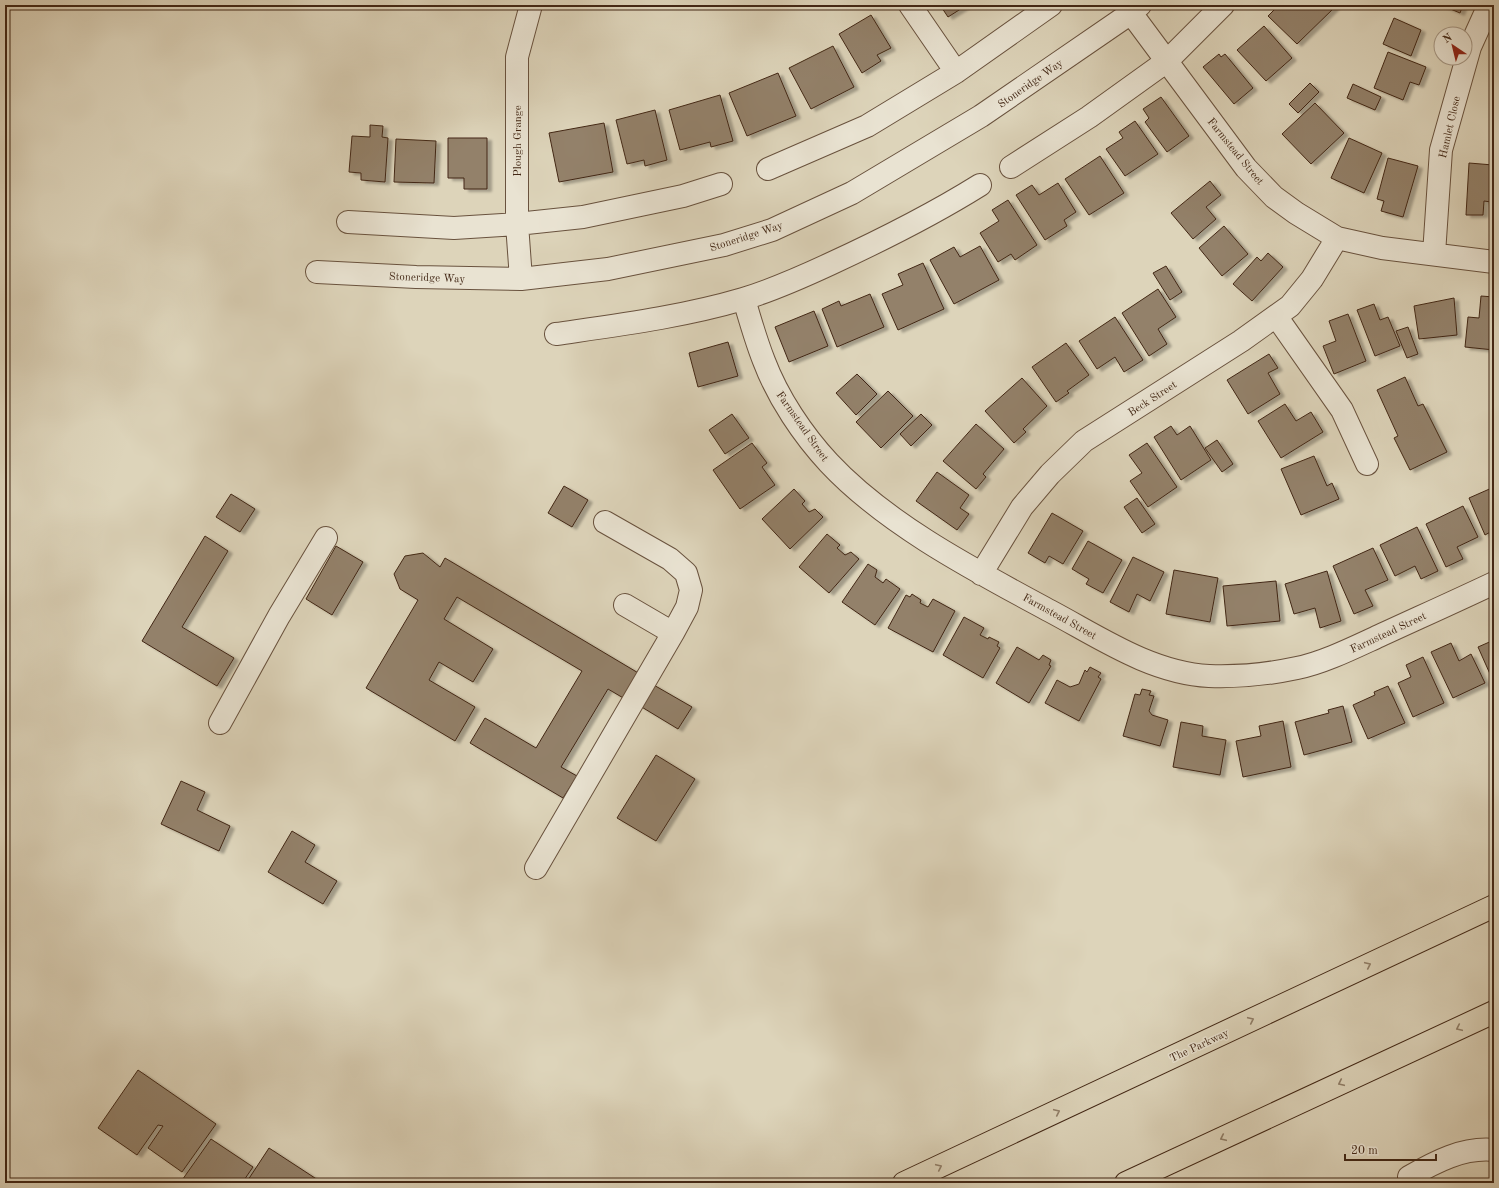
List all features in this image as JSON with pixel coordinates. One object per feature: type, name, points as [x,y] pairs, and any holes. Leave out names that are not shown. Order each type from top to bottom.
[{"type":"highway","name":"The Parkway","points":[[904,1183],[1494,906]]},
{"type":"highway","points":[[1126,1183],[1494,1012]]},
{"type":"street","name":"Plough Grange","points":[[521,279],[517,224],[517,57],[531,5]]},
{"type":"street","points":[[910,5],[956,72]]},
{"type":"street","points":[[768,169],[867,126],[956,72],[1051,5]]},
{"type":"street","points":[[1011,167],[1089,117],[1167,61],[1223,5]]},
{"type":"street","name":"Hamlet Close","points":[[1434,254],[1441,150],[1470,47],[1489,5]]},
{"type":"street","name":"Farmstead Street","points":[[1135,9],[1167,61],[1246,168],[1274,197],[1337,238],[1382,248],[1494,262]]},
{"type":"street","name":"Stoneridge Way","points":[[317,272],[416,277],[521,279],[608,269],[724,245],[772,230],[852,193],[974,120],[1135,9]]},
{"type":"street","points":[[348,222],[454,228],[517,224],[583,217],[683,196],[721,184]]},
{"type":"street","points":[[556,334],[681,315],[744,299],[807,274],[887,238],[940,210],[980,185]]},
{"type":"street","name":"Beck Street","points":[[982,574],[1022,507],[1050,474],[1084,441],[1241,341],[1290,306],[1312,279],[1337,238]]},
{"type":"street","name":"Farmstead Street","points":[[744,299],[764,362],[774,384],[790,411],[828,462],[879,507],[982,574],[1127,653],[1165,667],[1207,676],[1249,675],[1298,668],[1350,650],[1494,583]]},
{"type":"street","points":[[1276,316],[1342,410],[1367,464]]},
{"type":"street","points":[[536,868],[673,633],[687,607],[691,590],[686,573],[670,558],[605,522]]},
{"type":"street","points":[[220,723],[279,616],[326,538]]},
{"type":"street","points":[[625,605],[673,633]]},
{"type":"street","points":[[1409,1177],[1440,1159],[1482,1149],[1494,1150]]},
{"type":"building","points":[[940,5],[967,5],[948,17]]},
{"type":"building","points":[[1279,5],[1333,5],[1335,7],[1297,44],[1268,16]]},
{"type":"building","points":[[1441,5],[1463,5],[1460,13]]},
{"type":"building","points":[[871,15],[891,48],[877,55],[881,61],[862,73],[839,34]]},
{"type":"building","points":[[1394,18],[1421,30],[1411,56],[1383,44]]},
{"type":"building","points":[[1264,26],[1292,58],[1266,81],[1237,50]]},
{"type":"building","points":[[833,46],[854,87],[811,109],[789,68]]},
{"type":"building","points":[[1388,52],[1426,67],[1419,85],[1410,82],[1403,100],[1374,88]]},
{"type":"building","points":[[1219,54],[1221,57],[1225,54],[1253,88],[1234,104],[1203,67]]},
{"type":"building","points":[[778,73],[796,116],[747,136],[729,93]]},
{"type":"building","points":[[1310,83],[1319,92],[1298,113],[1289,104]]},
{"type":"building","points":[[1353,84],[1381,97],[1375,110],[1347,98]]},
{"type":"building","points":[[720,95],[733,141],[711,147],[710,142],[680,150],[669,110]]},
{"type":"building","points":[[1161,97],[1189,136],[1167,152],[1145,122],[1149,118],[1143,109]]},
{"type":"building","points":[[1315,103],[1344,133],[1311,164],[1282,134]]},
{"type":"building","points":[[655,110],[667,160],[645,166],[644,160],[627,164],[616,120]]},
{"type":"building","points":[[1135,121],[1158,154],[1125,176],[1106,149],[1123,138],[1119,132]]},
{"type":"building","points":[[604,123],[613,172],[559,182],[549,133]]},
{"type":"building","points":[[370,125],[383,126],[382,137],[388,138],[385,182],[361,180],[361,173],[349,172],[352,136],[370,137]]},
{"type":"building","points":[[448,138],[487,138],[487,189],[464,189],[464,178],[448,178]]},
{"type":"building","points":[[1349,138],[1382,153],[1364,193],[1331,178]]},
{"type":"building","points":[[396,139],[436,141],[434,183],[394,182]]},
{"type":"building","points":[[1100,156],[1124,193],[1089,215],[1065,179]]},
{"type":"building","points":[[1388,158],[1418,166],[1403,217],[1381,211],[1384,201],[1377,199]]},
{"type":"building","points":[[1469,163],[1493,165],[1491,202],[1484,201],[1483,215],[1466,215]]},
{"type":"building","points":[[1210,181],[1221,195],[1206,207],[1216,219],[1193,239],[1171,213]]},
{"type":"building","points":[[1058,183],[1076,212],[1064,220],[1067,226],[1045,240],[1016,195],[1032,185],[1039,195]]},
{"type":"building","points":[[1008,200],[1037,245],[1015,260],[1011,254],[998,262],[980,233],[999,221],[992,210]]},
{"type":"building","points":[[1224,226],[1248,254],[1222,276],[1199,248]]},
{"type":"building","points":[[980,246],[999,280],[954,304],[930,260],[954,247],[960,257]]},
{"type":"building","points":[[1268,253],[1283,267],[1252,301],[1233,284],[1257,257],[1261,261]]},
{"type":"building","points":[[923,263],[944,309],[898,330],[882,294],[903,285],[898,274]]},
{"type":"building","points":[[1166,266],[1182,292],[1170,300],[1153,273]]},
{"type":"building","points":[[1158,289],[1176,317],[1158,329],[1167,344],[1149,356],[1122,313]]},
{"type":"building","points":[[870,294],[884,327],[837,347],[822,309],[839,301],[841,306]]},
{"type":"building","points":[[1481,296],[1494,297],[1494,350],[1465,347],[1468,317],[1479,318]]},
{"type":"building","points":[[1454,298],[1457,335],[1419,339],[1414,306]]},
{"type":"building","points":[[1374,304],[1380,320],[1388,317],[1400,346],[1375,356],[1357,310]]},
{"type":"building","points":[[814,311],[828,346],[789,362],[775,327]]},
{"type":"building","points":[[1348,314],[1366,361],[1334,374],[1323,346],[1336,341],[1329,321]]},
{"type":"building","points":[[1115,317],[1143,360],[1124,372],[1115,357],[1097,369],[1079,341]]},
{"type":"building","points":[[1408,327],[1418,354],[1407,358],[1396,331]]},
{"type":"building","points":[[728,342],[738,376],[698,387],[689,353]]},
{"type":"building","points":[[1066,343],[1089,375],[1067,391],[1069,393],[1056,402],[1032,367]]},
{"type":"building","points":[[1269,354],[1278,368],[1268,373],[1280,394],[1248,414],[1227,380]]},
{"type":"building","points":[[857,374],[877,394],[856,415],[836,393]]},
{"type":"building","points":[[1405,377],[1418,406],[1423,404],[1447,452],[1410,470],[1394,438],[1398,436],[1377,390]]},
{"type":"building","points":[[1022,378],[1047,406],[1023,429],[1026,432],[1014,443],[985,411]]},
{"type":"building","points":[[888,391],[913,416],[881,448],[856,422]]},
{"type":"building","points":[[1285,404],[1296,421],[1311,412],[1323,432],[1281,458],[1258,421]]},
{"type":"building","points":[[732,414],[749,438],[725,454],[709,430]]},
{"type":"building","points":[[921,414],[932,425],[911,446],[900,434]]},
{"type":"building","points":[[976,424],[1004,449],[983,474],[986,477],[976,489],[943,461]]},
{"type":"building","points":[[1171,426],[1177,435],[1190,426],[1211,460],[1181,480],[1154,437]]},
{"type":"building","points":[[1217,440],[1233,464],[1222,472],[1205,448]]},
{"type":"building","points":[[752,443],[767,463],[762,467],[775,485],[740,509],[713,470]]},
{"type":"building","points":[[1147,443],[1177,487],[1148,507],[1130,481],[1142,473],[1129,455]]},
{"type":"building","points":[[1314,456],[1327,486],[1332,483],[1339,499],[1301,515],[1281,469]]},
{"type":"building","points":[[937,472],[969,495],[960,508],[969,514],[957,530],[916,501]]},
{"type":"building","points":[[564,486],[588,500],[572,527],[548,513]]},
{"type":"building","points":[[1494,487],[1494,530],[1485,535],[1469,498]]},
{"type":"building","points":[[794,489],[805,501],[802,504],[809,512],[815,509],[823,517],[790,549],[762,519]]},
{"type":"building","points":[[231,494],[255,509],[240,532],[216,517]]},
{"type":"building","points":[[1137,498],[1155,524],[1142,533],[1124,507]]},
{"type":"building","points":[[1463,506],[1478,537],[1457,547],[1463,559],[1446,567],[1426,524]]},
{"type":"building","points":[[1052,513],[1083,531],[1063,564],[1049,556],[1045,563],[1028,553]]},
{"type":"building","points":[[1417,527],[1438,571],[1421,579],[1415,566],[1395,576],[1380,545]]},
{"type":"building","points":[[827,534],[840,545],[837,548],[845,555],[851,552],[859,559],[829,593],[799,567]]},
{"type":"building","points":[[205,536],[228,551],[182,627],[234,658],[217,686],[142,641]]},
{"type":"building","points":[[1088,541],[1122,560],[1103,593],[1086,584],[1089,579],[1072,569]]},
{"type":"building","points":[[336,546],[363,562],[332,615],[306,599]]},
{"type":"building","points":[[1373,548],[1388,580],[1365,590],[1373,606],[1354,614],[1333,566]]},
{"type":"building","points":[[423,553],[440,567],[445,558],[640,674],[625,699],[608,689],[561,767],[577,776],[563,798],[470,743],[485,718],[536,748],[582,671],[457,597],[444,619],[493,649],[473,682],[439,662],[429,680],[475,707],[455,741],[366,688],[418,600],[400,589],[394,574],[405,556]]},
{"type":"building","points":[[1133,557],[1164,572],[1150,601],[1137,594],[1129,612],[1110,602]]},
{"type":"building","points":[[868,564],[877,570],[875,577],[883,583],[886,579],[900,589],[875,625],[842,602]]},
{"type":"building","points":[[1174,570],[1218,578],[1210,622],[1166,614]]},
{"type":"building","points":[[1327,571],[1341,621],[1320,628],[1315,608],[1294,614],[1285,584]]},
{"type":"building","points":[[1276,581],[1280,621],[1227,626],[1223,586]]},
{"type":"building","points":[[912,594],[921,600],[920,603],[928,607],[933,599],[955,611],[933,652],[888,628],[906,595],[910,597]]},
{"type":"building","points":[[964,617],[984,628],[980,635],[988,639],[989,637],[999,642],[997,646],[1000,648],[983,678],[943,655]]},
{"type":"building","points":[[1494,640],[1494,683],[1478,647]]},
{"type":"building","points":[[1451,643],[1459,661],[1471,654],[1485,683],[1453,698],[1431,652]]},
{"type":"building","points":[[1017,647],[1039,660],[1043,655],[1051,660],[1049,665],[1051,666],[1029,703],[996,683]]},
{"type":"building","points":[[1423,657],[1444,703],[1413,717],[1398,683],[1411,677],[1406,665]]},
{"type":"building","points":[[1090,667],[1101,673],[1098,677],[1101,679],[1079,721],[1045,703],[1057,680],[1070,687],[1079,684],[1085,670],[1087,672]]},
{"type":"building","points":[[652,684],[692,707],[678,729],[640,706]]},
{"type":"building","points":[[1388,686],[1405,723],[1368,739],[1353,705],[1375,695],[1374,692]]},
{"type":"building","points":[[1142,689],[1151,691],[1149,695],[1154,696],[1149,711],[1152,715],[1168,720],[1160,746],[1123,736],[1135,694],[1140,695]]},
{"type":"building","points":[[1343,706],[1352,742],[1304,755],[1295,722],[1329,713],[1328,710]]},
{"type":"building","points":[[1283,721],[1291,767],[1243,777],[1236,741],[1261,736],[1259,726]]},
{"type":"building","points":[[1181,722],[1203,726],[1202,736],[1226,740],[1220,775],[1173,767]]},
{"type":"building","points":[[656,755],[695,779],[656,841],[617,818]]},
{"type":"building","points":[[181,781],[205,792],[197,810],[230,826],[219,851],[161,824]]},
{"type":"building","points":[[292,831],[315,845],[305,862],[337,881],[323,904],[268,872]]},
{"type":"building","points":[[138,1070],[216,1124],[182,1172],[148,1148],[163,1126],[158,1125],[137,1155],[98,1128]]},
{"type":"building","points":[[211,1139],[253,1167],[242,1183],[180,1183]]},
{"type":"building","points":[[269,1148],[318,1180],[315,1183],[246,1183]]}]
